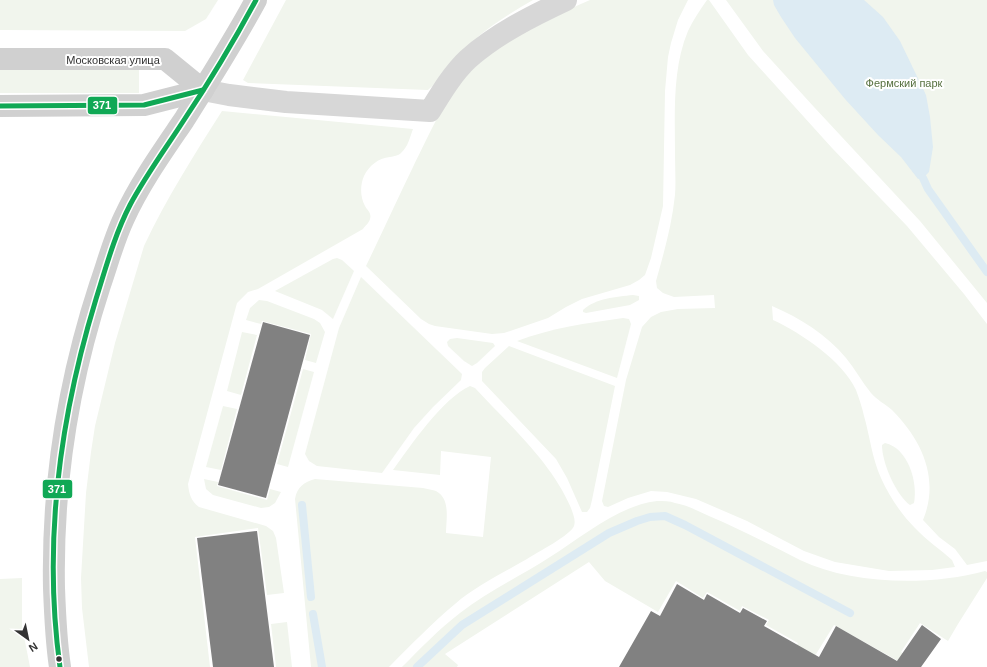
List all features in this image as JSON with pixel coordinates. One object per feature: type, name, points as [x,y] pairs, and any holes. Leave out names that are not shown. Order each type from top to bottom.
[{"type":"main road","points":[[60,667],[55,629],[55,516],[70,395],[94,305],[113,246],[124,219],[153,167],[232,44],[256,0]]},
{"type":"main road","name":"Московская улица","points":[[0,59],[165,59],[203,90]]},
{"type":"main road","points":[[0,106],[144,105],[203,90]]},
{"type":"street","points":[[203,90],[229,96],[286,102],[430,110],[452,77],[468,60],[491,41],[548,8],[566,0]]},
{"type":"green space","points":[[0,0],[218,0],[206,19],[185,31],[0,30]]},
{"type":"green space","points":[[286,0],[533,0],[499,21],[475,39],[439,80],[428,90],[248,83],[243,80]]},
{"type":"green space","points":[[590,0],[688,0],[678,20],[668,57],[665,91],[663,206],[651,258],[645,275],[630,285],[582,299],[548,318],[504,333],[492,334],[429,324],[421,319],[366,266],[426,141],[446,103],[473,69],[498,49],[528,30]]},
{"type":"green space","points":[[707,0],[709,0],[748,55],[832,148],[907,226],[987,324],[987,561],[967,565],[955,549],[939,537],[923,520],[928,505],[930,490],[929,475],[919,447],[903,422],[892,410],[871,393],[846,358],[830,341],[802,321],[772,306],[773,320],[796,332],[820,349],[850,379],[856,390],[860,403],[878,470],[888,491],[900,511],[910,523],[924,537],[952,560],[955,567],[932,570],[889,571],[835,562],[804,551],[747,521],[696,499],[667,492],[651,491],[628,498],[608,507],[604,506],[602,501],[626,380],[642,327],[651,317],[661,312],[678,309],[715,308],[714,295],[674,297],[663,293],[657,288],[656,281],[665,249],[674,206],[675,108],[679,61],[688,31]]},
{"type":"green space","name":"Фермский парк","points":[[726,0],[987,0],[987,303],[920,221],[763,51]]},
{"type":"green space","points":[[0,68],[139,68],[139,93],[0,93]]},
{"type":"green space","points":[[222,111],[413,129],[407,145],[401,153],[378,161],[368,169],[364,176],[361,187],[361,195],[363,202],[370,213],[370,217],[369,222],[363,229],[258,289],[248,292],[237,303],[188,488],[192,500],[199,507],[266,526],[273,531],[276,538],[284,593],[267,595],[258,528],[195,537],[210,667],[89,667],[82,608],[81,578],[86,493],[95,426],[115,343],[144,246],[171,194]]},
{"type":"green space","points":[[337,258],[342,260],[354,271],[333,319],[322,310],[275,291],[333,259]]},
{"type":"green space","points":[[361,277],[462,374],[461,380],[414,428],[382,473],[317,466],[309,461],[305,454],[339,328]]},
{"type":"green space","points":[[633,295],[639,296],[639,300],[630,305],[586,313],[583,312],[583,310],[594,303],[613,297]]},
{"type":"green space","points":[[259,300],[267,301],[314,319],[320,323],[325,332],[316,363],[305,360],[311,334],[262,321],[261,324],[246,320],[250,308]]},
{"type":"green space","points":[[623,318],[629,319],[631,324],[617,378],[517,341],[556,329]]},
{"type":"green space","points":[[242,332],[257,335],[241,395],[227,391]]},
{"type":"green space","points":[[457,338],[493,343],[495,346],[472,366],[464,361],[448,346],[447,342],[450,339]]},
{"type":"green space","points":[[509,346],[615,386],[592,500],[590,508],[587,512],[582,512],[567,478],[556,459],[482,381],[482,372],[485,368]]},
{"type":"green space","points":[[303,369],[314,372],[288,467],[277,464]]},
{"type":"green space","points":[[470,386],[475,388],[541,459],[563,491],[571,508],[575,524],[574,526],[567,534],[553,544],[463,597],[429,627],[389,667],[311,667],[295,499],[297,491],[304,483],[315,479],[433,490],[441,495],[446,504],[446,533],[483,537],[491,457],[441,451],[440,475],[393,470],[438,412],[459,392]]},
{"type":"green space","points":[[223,406],[237,409],[221,470],[206,467]]},
{"type":"green space","points":[[885,443],[893,446],[900,452],[910,467],[913,476],[915,495],[914,503],[910,505],[900,494],[887,469],[884,461],[882,445]]},
{"type":"green space","points":[[204,479],[218,482],[217,486],[267,500],[270,489],[281,492],[275,503],[269,507],[261,508],[213,495],[206,489]]},
{"type":"green space","points":[[657,501],[671,502],[688,507],[744,532],[800,560],[843,574],[867,578],[916,581],[963,576],[985,571],[987,572],[987,578],[948,641],[920,623],[901,652],[922,667],[909,667],[834,625],[813,659],[795,649],[798,643],[766,625],[769,620],[742,606],[740,611],[707,592],[703,598],[676,581],[658,612],[605,581],[589,562],[445,654],[458,665],[457,667],[402,667],[430,639],[471,605],[563,549],[615,515],[642,504]]},
{"type":"green space","points":[[22,578],[22,626],[30,667],[0,667],[0,579]]},
{"type":"green space","points":[[287,622],[292,667],[276,667],[271,624]]},
{"type":"shaded area","points":[[773,0],[864,0],[883,17],[900,41],[926,95],[933,147],[929,172],[923,178],[918,179],[901,157],[878,135],[845,99],[795,38],[774,5]]},
{"type":"building","points":[[263,322],[310,335],[266,498],[218,485]]},
{"type":"building","points":[[257,531],[274,667],[213,667],[197,538]]},
{"type":"building","points":[[677,584],[704,600],[707,594],[740,613],[743,608],[767,621],[764,626],[819,657],[836,626],[897,661],[922,625],[941,639],[921,667],[619,667],[651,611],[660,616]]},
{"type":"waterway","points":[[923,178],[928,189],[987,272]]},
{"type":"waterway","points":[[302,505],[311,597]]},
{"type":"waterway","points":[[417,667],[462,625],[609,533],[650,517],[665,516],[685,525],[850,613]]},
{"type":"waterway","points":[[313,614],[322,667]]},
{"type":"transit line","name":"371","points":[[60,667],[55,621],[53,574],[54,528],[58,481],[64,435],[73,389],[83,344],[96,299],[115,239],[130,205],[149,172],[212,76],[256,0]]},
{"type":"transit line","name":"371","points":[[0,106],[144,105],[203,90]]}]
